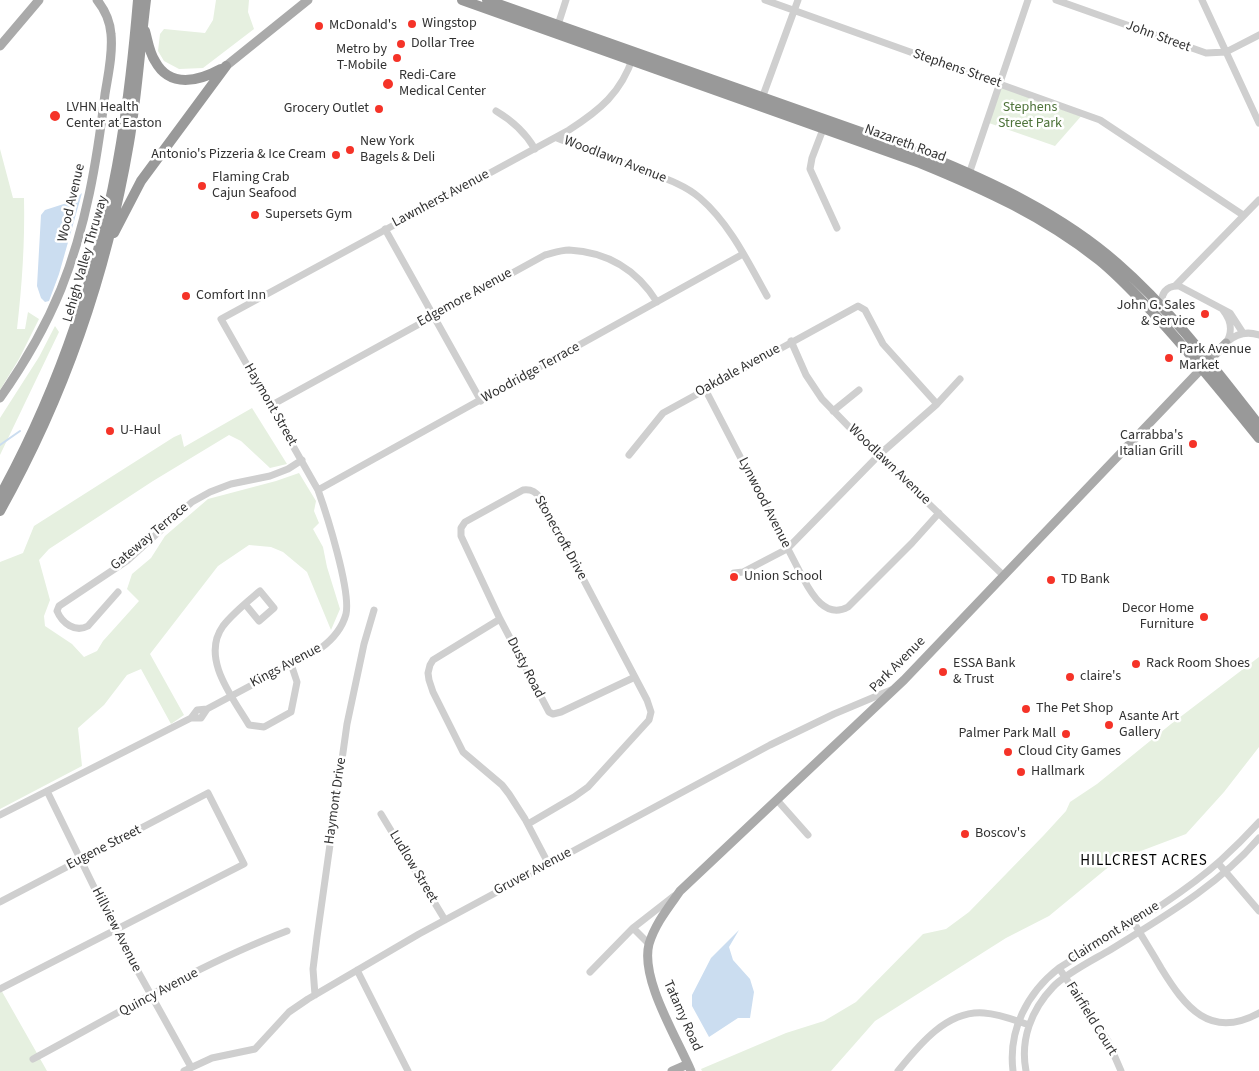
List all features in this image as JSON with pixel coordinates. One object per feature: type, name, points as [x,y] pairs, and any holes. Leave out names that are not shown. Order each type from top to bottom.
[{"type":"highway","name":"Lehigh Valley Thruway","points":[[0,496],[22,454],[52,387],[77,319],[98,250],[109,206],[121,143],[131,72],[138,0]]},
{"type":"highway","name":"Lehigh Valley Thruway","points":[[0,511],[59,390],[85,320],[105,252],[117,206],[129,143],[139,74],[146,0]]},
{"type":"highway","name":"Nazareth Road","points":[[462,0],[556,29],[825,124],[923,154],[968,177],[1071,240],[1099,260],[1130,288],[1206,364],[1259,425]]},
{"type":"highway","name":"Nazareth Road","points":[[487,0],[556,29]]},
{"type":"highway","points":[[143,24],[154,61],[163,72],[172,77],[180,80],[194,80],[208,76],[226,66]]},
{"type":"highway","points":[[105,252],[141,181],[226,66]]},
{"type":"highway","name":"Nazareth Road","points":[[968,177],[1030,203],[1077,232],[1116,262],[1165,312],[1206,364],[1259,438]]},
{"type":"main road","name":"Wood Avenue","points":[[0,398],[22,365],[56,302],[70,267],[83,220],[98,144],[112,45],[109,21],[104,9],[97,0]]},
{"type":"main road","points":[[286,17],[301,0]]},
{"type":"main road","points":[[226,66],[308,0]]},
{"type":"main road","points":[[0,46],[38,1]]},
{"type":"main road","name":"Park Avenue","points":[[680,891],[895,688],[1226,343]]},
{"type":"main road","name":"Tatamy Road","points":[[680,891],[659,920],[649,944],[648,970],[655,992],[689,1067]]},
{"type":"main road","points":[[672,1071],[689,1067]]},
{"type":"street","points":[[556,29],[566,0]]},
{"type":"street","name":"Stephens Street","points":[[765,0],[1100,120],[1243,215]]},
{"type":"street","points":[[760,102],[798,0]]},
{"type":"street","points":[[968,177],[1028,0]]},
{"type":"street","name":"John Street","points":[[1056,0],[1199,52],[1213,54],[1226,52],[1259,35]]},
{"type":"street","points":[[1202,0],[1259,123]]},
{"type":"street","name":"Lawnherst Avenue","points":[[221,319],[385,229],[536,150],[578,125],[604,104],[618,89],[633,56]]},
{"type":"street","points":[[496,110],[510,119],[526,135],[536,150]]},
{"type":"street","points":[[825,124],[812,158],[810,169],[837,228]]},
{"type":"street","name":"Woodlawn Avenue","points":[[557,138],[688,189],[722,220],[767,296]]},
{"type":"street","points":[[1165,312],[1161,303],[1162,294],[1175,286],[1259,200]]},
{"type":"street","points":[[385,229],[481,401]]},
{"type":"street","name":"Edgemore Avenue","points":[[270,406],[545,255],[567,250],[603,257],[629,270],[642,280],[657,302]]},
{"type":"street","name":"Woodridge Terrace","points":[[318,490],[743,254]]},
{"type":"street","points":[[1175,286],[1181,287],[1233,316],[1243,333]]},
{"type":"street","name":"Oakdale Avenue","points":[[629,455],[663,413],[791,341],[858,306],[865,310],[883,344],[937,404]]},
{"type":"street","points":[[1221,308],[1228,318],[1231,327],[1230,336],[1226,343]]},
{"type":"street","name":"Haymont Street","points":[[221,319],[318,490]]},
{"type":"street","points":[[1226,343],[1243,333],[1259,336]]},
{"type":"street","name":"Woodlawn Avenue","points":[[791,341],[806,375],[822,399],[1004,576]]},
{"type":"street","points":[[734,573],[743,572],[787,549],[879,455],[937,404],[960,379]]},
{"type":"street","name":"Lynwood Avenue","points":[[705,389],[809,589],[821,604],[828,609],[842,610],[859,597],[939,513]]},
{"type":"street","points":[[833,411],[859,390]]},
{"type":"street","name":"Gateway Terrace","points":[[118,592],[88,626],[82,629],[75,628],[65,622],[57,611],[59,606],[128,560],[192,502],[210,492],[231,484],[270,476],[288,469],[302,460]]},
{"type":"street","name":"Stonecroft Drive","points":[[500,619],[462,536],[461,528],[471,518],[523,490],[530,489],[536,492],[541,499],[652,712],[649,720],[588,787],[528,824]]},
{"type":"street","name":"Kings Avenue","points":[[0,815],[190,718],[197,710],[207,709],[328,642],[343,623],[347,610],[346,592],[318,490]]},
{"type":"street","points":[[245,604],[222,627],[215,649],[216,661],[231,695],[249,725],[264,727],[291,712],[297,682],[291,664]]},
{"type":"street","name":"Haymont Drive","points":[[316,994],[314,969],[317,937],[347,724],[364,644],[374,610]]},
{"type":"street","points":[[500,619],[433,660],[428,673],[433,692],[464,752],[502,786],[528,824],[548,863]]},
{"type":"street","name":"Dusty Road","points":[[500,619],[544,706],[553,714],[635,677]]},
{"type":"street","name":"Gruver Avenue","points":[[184,1071],[219,1056],[244,1053],[255,1049],[289,1012],[316,994],[445,920],[770,745],[834,714],[895,688]]},
{"type":"street","name":"Hillview Avenue","points":[[47,791],[115,930],[191,1067]]},
{"type":"street","name":"Eugene Street","points":[[0,902],[208,793],[244,864],[115,930]]},
{"type":"street","points":[[777,800],[808,835]]},
{"type":"street","name":"Ludlow Street","points":[[381,814],[445,920]]},
{"type":"street","name":"Clairmont Avenue","points":[[1013,1071],[1013,1044],[1019,1022],[1036,989],[1058,968],[1176,894],[1218,863],[1259,822]]},
{"type":"street","name":"Clairmont Avenue","points":[[1026,1071],[1024,1048],[1029,1025],[1035,1011],[1056,984],[1195,895],[1225,871],[1259,838]]},
{"type":"street","points":[[1218,863],[1259,910]]},
{"type":"street","name":"Park Avenue","points":[[590,972],[633,928],[680,891]]},
{"type":"street","points":[[1133,922],[1176,991],[1186,1004],[1199,1015],[1213,1021],[1228,1022],[1244,1020],[1259,1013]]},
{"type":"street","points":[[633,928],[649,944]]},
{"type":"street","points":[[0,990],[115,930]]},
{"type":"street","name":"Quincy Avenue","points":[[33,1059],[253,944],[287,931]]},
{"type":"street","name":"Fairfield Court","points":[[1058,968],[1108,1041],[1121,1071]]},
{"type":"street","points":[[357,970],[408,1071]]},
{"type":"street","points":[[898,1071],[932,1034],[945,1023],[956,1018],[983,1013],[1029,1025]]},
{"type":"green space","points":[[216,0],[249,0],[248,12],[254,29],[203,68],[179,69],[164,61],[158,51],[160,34],[164,29],[205,33],[213,20]]},
{"type":"green space","name":"Stephens Street Park","points":[[999,84],[1083,114],[1055,146],[986,122]]},
{"type":"green space","points":[[0,149],[13,198],[24,198],[23,264],[17,329],[25,329],[28,312],[39,319],[19,359],[0,390]]},
{"type":"green space","points":[[55,326],[59,332],[0,455],[0,418],[39,357]]},
{"type":"green space","points":[[252,408],[287,464],[270,468],[241,441],[229,435],[153,481],[49,549],[39,560],[50,600],[44,616],[45,626],[72,644],[84,657],[97,651],[103,641],[139,601],[127,589],[132,574],[151,558],[165,536],[208,499],[299,473],[316,501],[314,511],[319,523],[313,529],[323,547],[340,609],[331,630],[307,572],[283,552],[271,547],[249,545],[218,566],[150,654],[184,715],[171,724],[141,669],[127,675],[104,705],[78,728],[82,766],[0,809],[0,562],[23,553],[34,526],[174,437],[181,434],[184,447]]},
{"type":"green space","points":[[1259,657],[1259,747],[1224,792],[1186,834],[1117,860],[1049,916],[1006,938],[875,1021],[831,1071],[702,1071],[701,1069],[786,1033],[824,1021],[856,1002],[923,934],[946,929],[969,912],[1044,835],[1066,811],[1070,802],[1097,784],[1171,724]]},
{"type":"green space","points":[[0,988],[47,1071],[0,1071]]},
{"type":"water","points":[[82,193],[59,274],[49,301],[45,302],[41,298],[37,286],[41,215],[45,210],[73,201]]},
{"type":"water","points":[[739,930],[729,947],[733,960],[750,979],[754,992],[750,1018],[738,1018],[709,1037],[692,1006],[692,995],[711,958]]},
{"type":"waterway","points":[[0,445],[20,431]]},
{"type":"place","name":"Wingstop","points":[[412,24]]},
{"type":"place","name":"McDonald's","points":[[319,26]]},
{"type":"place","name":"Dollar Tree","points":[[401,44]]},
{"type":"place","name":"Metro by T-Mobile","points":[[397,58]]},
{"type":"place","name":"Redi-Care Medical Center","points":[[388,84]]},
{"type":"place","name":"Grocery Outlet","points":[[379,109]]},
{"type":"place","name":"LVHN Health Center at Easton","points":[[55,116]]},
{"type":"place","name":"New York Bagels & Deli","points":[[350,150]]},
{"type":"place","name":"Antonio's Pizzeria & Ice Cream","points":[[336,155]]},
{"type":"place","name":"Flaming Crab Cajun Seafood","points":[[202,186]]},
{"type":"place","name":"Supersets Gym","points":[[255,215]]},
{"type":"place","name":"Comfort Inn","points":[[186,296]]},
{"type":"place","name":"John G. Sales & Service","points":[[1205,314]]},
{"type":"place","name":"Park Avenue Market","points":[[1169,358]]},
{"type":"place","name":"U-Haul","points":[[110,431]]},
{"type":"place","name":"Carrabba's Italian Grill","points":[[1193,444]]},
{"type":"place","name":"Union School","points":[[734,577]]},
{"type":"place","name":"TD Bank","points":[[1051,580]]},
{"type":"place","name":"Decor Home Furniture","points":[[1204,617]]},
{"type":"place","name":"Rack Room Shoes","points":[[1136,664]]},
{"type":"place","name":"ESSA Bank & Trust","points":[[943,672]]},
{"type":"place","name":"claire's","points":[[1070,677]]},
{"type":"place","name":"The Pet Shop","points":[[1026,709]]},
{"type":"place","name":"Asante Art Gallery","points":[[1109,725]]},
{"type":"place","name":"Palmer Park Mall","points":[[1066,734]]},
{"type":"place","name":"Cloud City Games","points":[[1008,752]]},
{"type":"place","name":"Hallmark","points":[[1021,772]]},
{"type":"place","name":"Boscov's","points":[[965,834]]},
{"type":"district","name":"HILLCREST ACRES","points":[[1144,862]]}]
